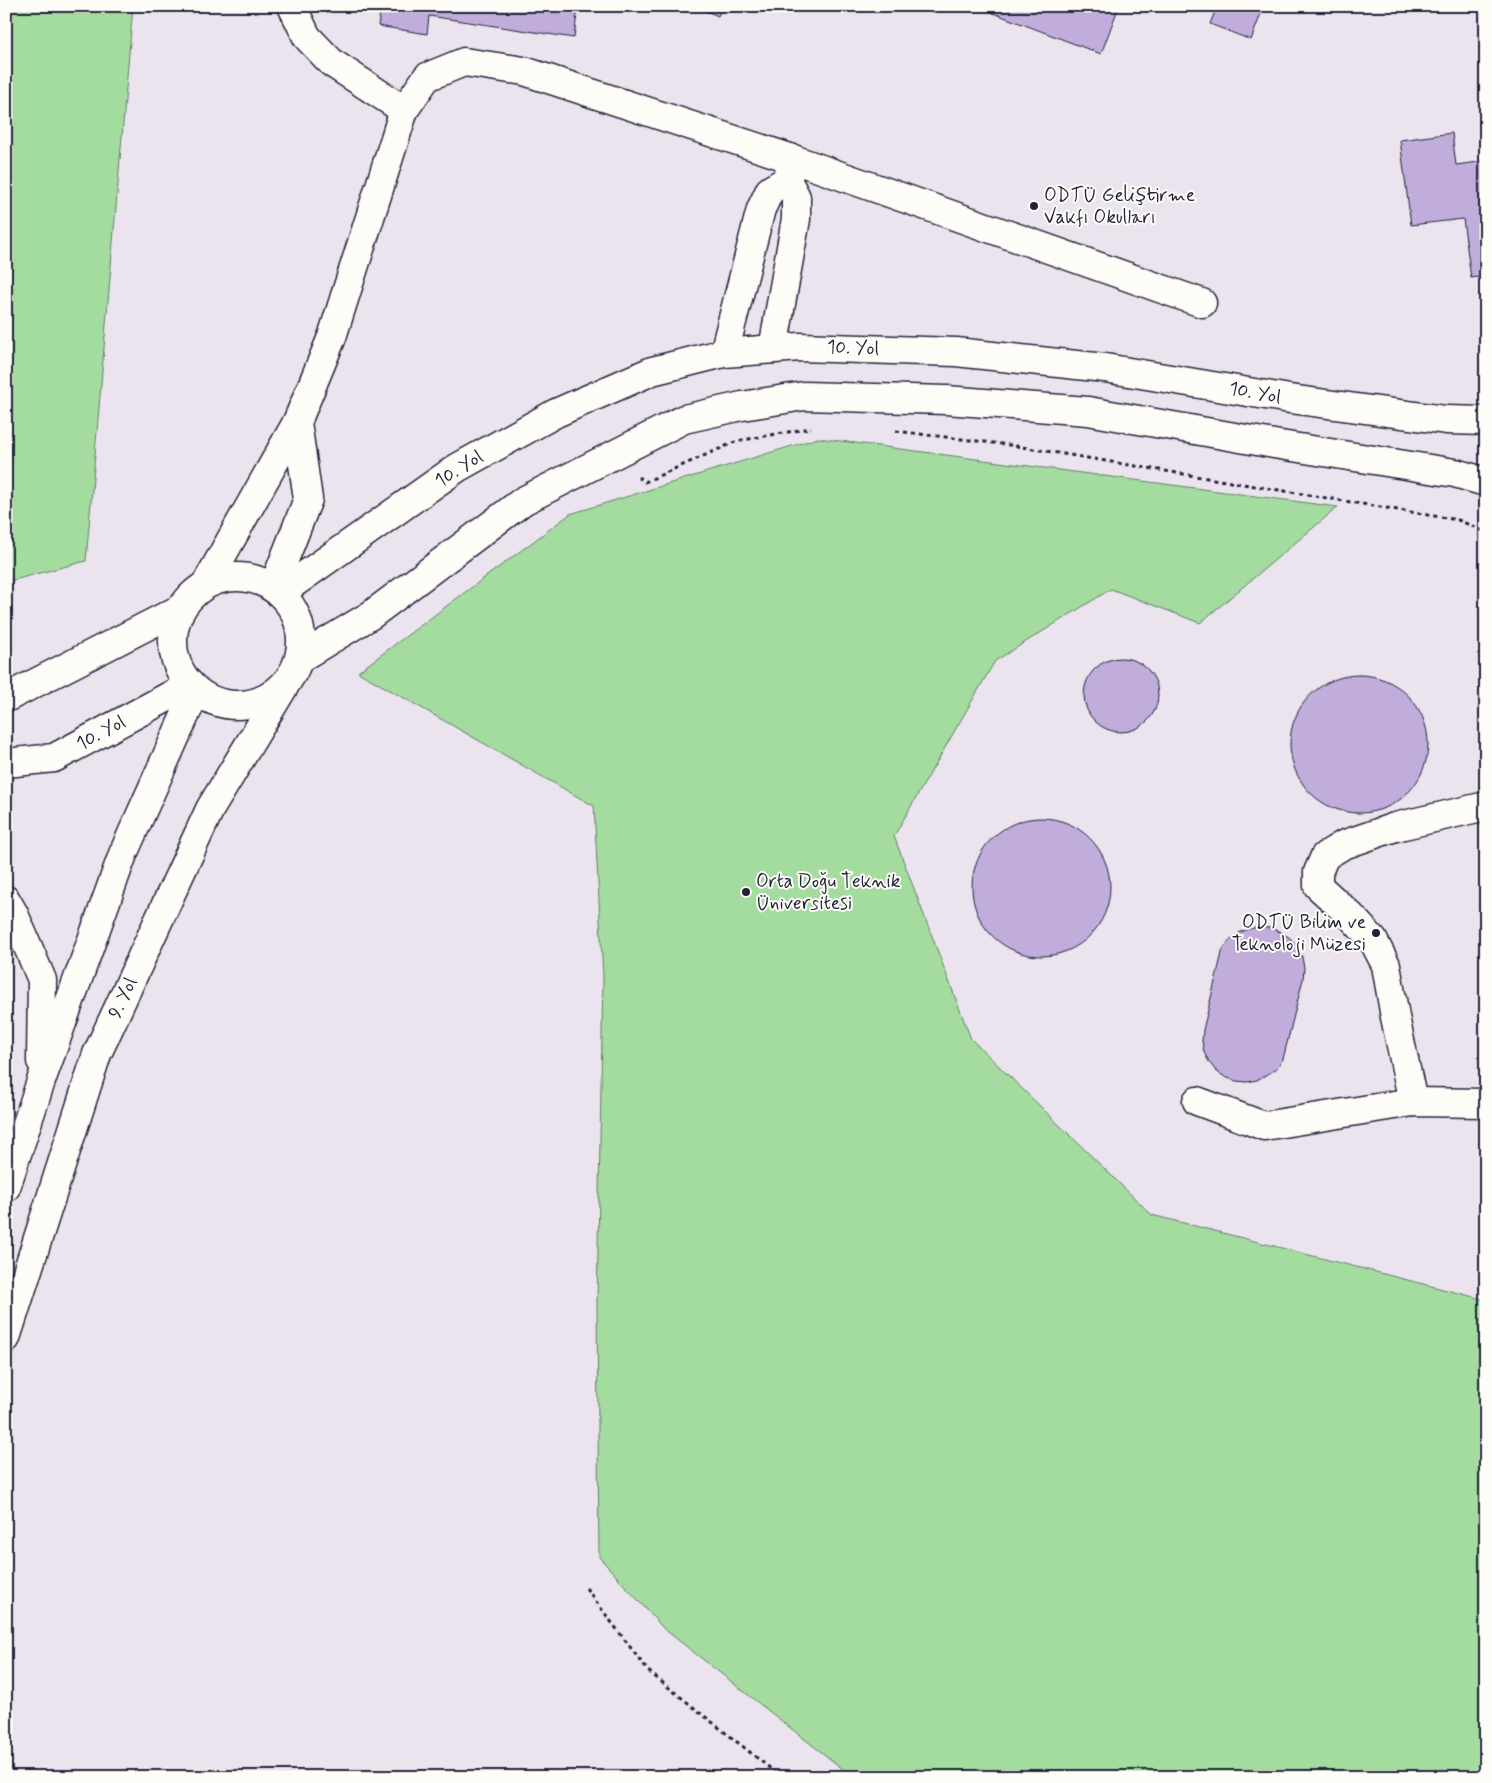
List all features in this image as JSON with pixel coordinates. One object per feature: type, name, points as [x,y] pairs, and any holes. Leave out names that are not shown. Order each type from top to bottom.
[{"type":"street","points":[[292,6],[307,36],[332,63],[404,110]]},
{"type":"street","points":[[206,584],[297,422],[332,338],[404,110],[427,78],[464,62],[524,70],[790,170],[1202,304]]},
{"type":"street","points":[[773,349],[796,219],[796,197],[790,170]]},
{"type":"street","points":[[724,353],[761,209],[770,190],[790,170]]},
{"type":"street","name":"10. Yol","points":[[276,590],[457,468],[556,413],[652,371],[724,353],[800,347],[956,352],[1105,368],[1290,399],[1436,419],[1486,421]]},
{"type":"street","points":[[294,669],[302,641],[299,623],[292,606],[276,590],[258,580],[240,576],[223,578],[206,584],[192,595],[180,610],[174,628],[173,649],[179,668],[193,688],[214,701],[234,705],[255,703],[274,694],[294,669],[371,615],[523,501],[684,419],[742,406],[804,396],[946,400],[1088,411],[1455,473],[1486,482]]},
{"type":"street","points":[[276,590],[308,499],[297,422]]},
{"type":"street","points":[[6,698],[180,610]]},
{"type":"street","name":"9. Yol","points":[[6,1338],[97,1054],[210,809],[294,669]]},
{"type":"street","points":[[6,1187],[41,1081],[123,854],[193,688]]},
{"type":"street","name":"10. Yol","points":[[6,763],[54,758],[193,688]]},
{"type":"street","points":[[1413,1102],[1386,965],[1373,940],[1350,915],[1318,886],[1318,872],[1325,856],[1343,845],[1395,827],[1486,806]]},
{"type":"street","points":[[6,900],[14,914],[42,980],[41,1081]]},
{"type":"street","points":[[1197,1101],[1264,1126],[1413,1102],[1486,1103]]},
{"type":"path","points":[[608,458],[646,482],[737,441],[818,427]]},
{"type":"path","points":[[894,431],[1010,445],[1458,520],[1486,532]]},
{"type":"path","points":[[586,1588],[648,1671],[781,1777]]},
{"type":"shaded area","name":"Orta Doğu Teknik Üniversitesi","points":[[6,6],[1486,6],[1486,1777],[6,1777]]},
{"type":"green space","points":[[6,6],[133,6],[86,561],[6,582]]},
{"type":"green space","points":[[818,438],[1338,507],[1200,623],[1111,589],[995,661],[894,836],[971,1039],[1152,1215],[1486,1300],[1486,1777],[853,1777],[664,1629],[599,1557],[597,1302],[603,977],[594,806],[358,672],[570,514]]},
{"type":"building","points":[[381,6],[578,6],[574,38],[429,16],[427,34],[378,26]]},
{"type":"building","points":[[694,6],[722,6],[718,16]]},
{"type":"building","points":[[975,6],[1119,6],[1101,54]]},
{"type":"building","points":[[1217,6],[1264,6],[1251,40],[1210,24]]},
{"type":"building","points":[[1452,133],[1456,165],[1486,161],[1486,276],[1471,278],[1463,219],[1411,225],[1400,140]]},
{"type":"building","points":[[1121,658],[1135,661],[1147,669],[1155,681],[1158,695],[1155,709],[1147,721],[1135,729],[1121,732],[1107,729],[1095,721],[1087,709],[1084,695],[1087,681],[1095,669],[1107,661]]},
{"type":"building","points":[[1359,675],[1385,681],[1408,695],[1422,718],[1428,744],[1422,770],[1408,793],[1385,807],[1359,813],[1333,807],[1310,793],[1296,770],[1290,744],[1296,718],[1310,695],[1333,681]]},
{"type":"building","points":[[1041,818],[1067,824],[1090,838],[1104,861],[1110,887],[1104,913],[1090,936],[1067,950],[1041,956],[1015,950],[992,936],[978,913],[972,887],[978,861],[992,838],[1015,824]]},
{"type":"building","points":[[1259,927],[1270,928],[1290,938],[1302,957],[1303,979],[1283,1059],[1276,1069],[1257,1080],[1247,1082],[1236,1081],[1216,1071],[1209,1062],[1204,1052],[1203,1030],[1223,949],[1239,933]]},
{"type":"place","name":"ODTÜ Geliştirme Vakfı Okulları","points":[[1034,206]]},
{"type":"place","name":"Orta Doğu Teknik Üniversitesi","points":[[746,892]]},
{"type":"place","name":"ODTÜ Bilim ve Teknoloji Müzesi","points":[[1376,933]]}]
